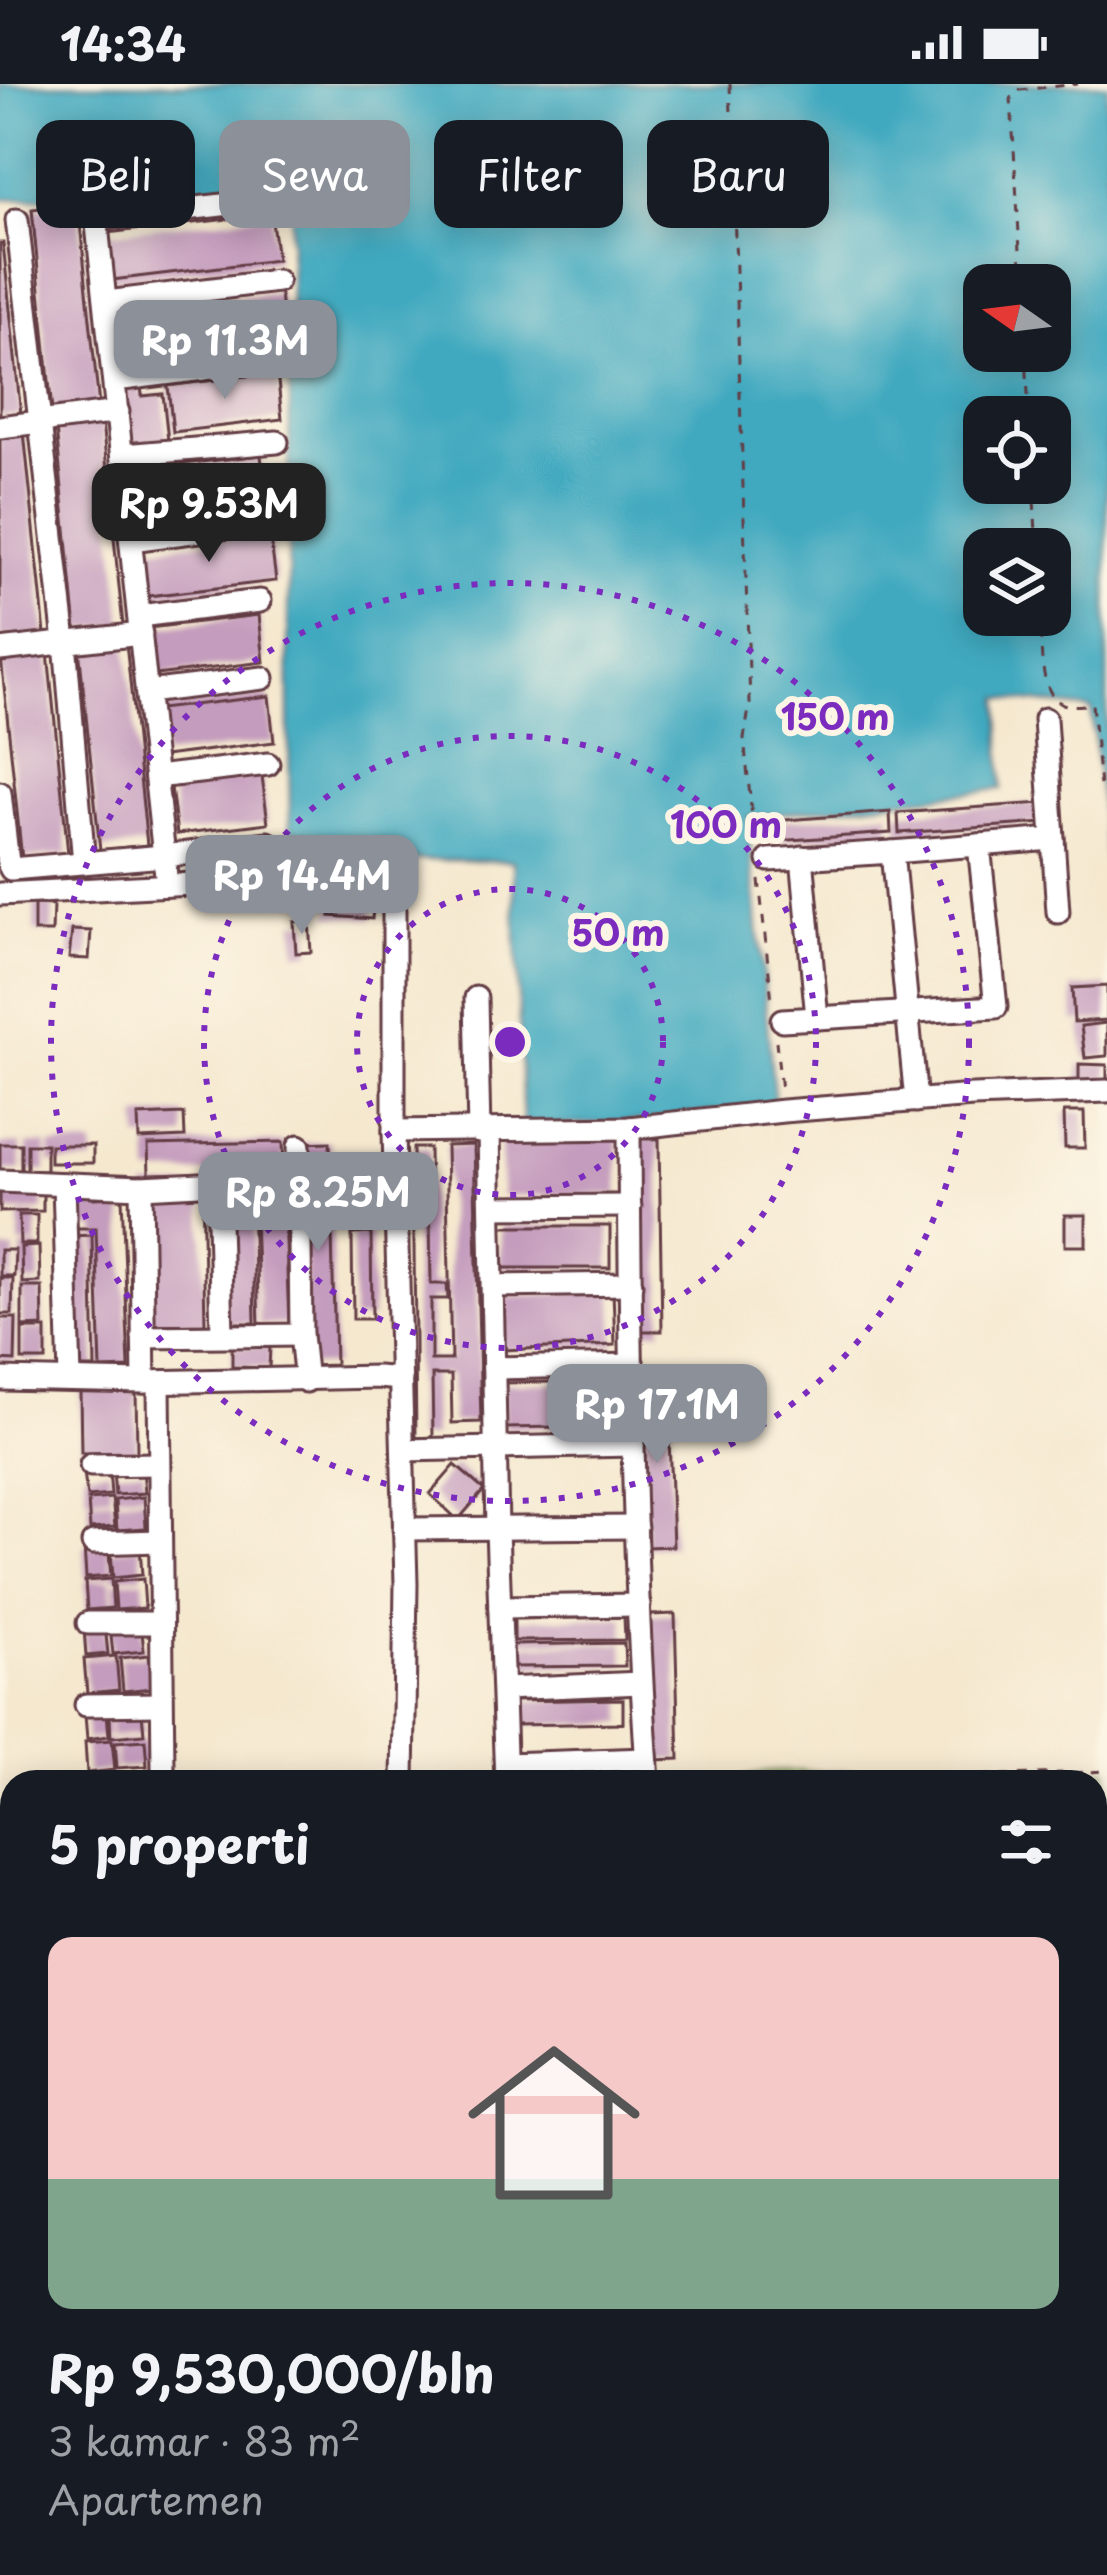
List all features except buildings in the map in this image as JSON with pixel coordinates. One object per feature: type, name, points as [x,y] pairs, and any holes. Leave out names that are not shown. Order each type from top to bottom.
[{"type":"street","points":[[167,885],[97,225],[100,219],[219,206]]},
{"type":"street","points":[[16,220],[65,642],[84,863]]},
{"type":"street","points":[[107,302],[277,281]]},
{"type":"street","points":[[115,380],[278,360]]},
{"type":"street","points":[[0,427],[118,412]]},
{"type":"street","points":[[123,455],[277,442]]},
{"type":"street","points":[[131,540],[268,522]]},
{"type":"street","points":[[0,650],[65,642],[260,601]]},
{"type":"street","points":[[147,692],[262,678]]},
{"type":"street","points":[[1045,719],[1058,912]]},
{"type":"street","points":[[156,777],[268,764]]},
{"type":"street","points":[[0,793],[11,869],[268,844]]},
{"type":"street","points":[[760,856],[892,852],[1053,839]]},
{"type":"street","points":[[777,1010],[818,1018],[996,1007],[979,845]]},
{"type":"street","points":[[892,852],[916,1101]]},
{"type":"street","points":[[802,857],[818,1018]]},
{"type":"street","points":[[0,894],[367,875],[385,883],[394,902],[403,1770]]},
{"type":"street","points":[[476,998],[492,1207],[506,1770]]},
{"type":"street","points":[[394,1132],[629,1128],[784,1111],[1107,1090]]},
{"type":"street","points":[[629,1128],[633,1445],[647,1770]]},
{"type":"street","points":[[299,1146],[305,1381]]},
{"type":"street","points":[[0,1181],[141,1187],[301,1179]]},
{"type":"street","points":[[218,1183],[222,1334]]},
{"type":"street","points":[[64,1184],[70,1379]]},
{"type":"street","points":[[141,1187],[143,1337],[159,1464],[163,1770]]},
{"type":"street","points":[[492,1207],[630,1205]]},
{"type":"street","points":[[494,1286],[631,1284]]},
{"type":"street","points":[[143,1337],[301,1335]]},
{"type":"street","points":[[494,1368],[633,1364]]},
{"type":"street","points":[[0,1378],[152,1382],[400,1379]]},
{"type":"street","points":[[403,1450],[633,1445]]},
{"type":"street","points":[[91,1465],[159,1464]]},
{"type":"street","points":[[404,1529],[636,1527]]},
{"type":"street","points":[[93,1543],[160,1541]]},
{"type":"street","points":[[500,1607],[639,1605]]},
{"type":"street","points":[[88,1623],[161,1623]]},
{"type":"street","points":[[504,1689],[641,1683]]},
{"type":"street","points":[[86,1705],[161,1704]]},
{"type":"path","points":[[730,84],[750,704],[744,738],[777,1010]]},
{"type":"path","points":[[1021,264],[1011,98],[1020,90],[1078,84]]},
{"type":"path","points":[[1042,636],[1045,683],[1054,698],[1062,704],[1092,704],[1100,786],[1107,790]]},
{"type":"path","points":[[776,1044],[784,1111]]},
{"type":"water","points":[[0,84],[1107,84],[1107,870],[1091,709],[1000,698],[1002,789],[748,817],[775,1104],[645,1121],[523,1127],[513,861],[290,859],[291,228],[410,228],[410,120],[219,120],[219,188],[195,190],[195,120],[36,120],[36,198],[0,199]]}]
